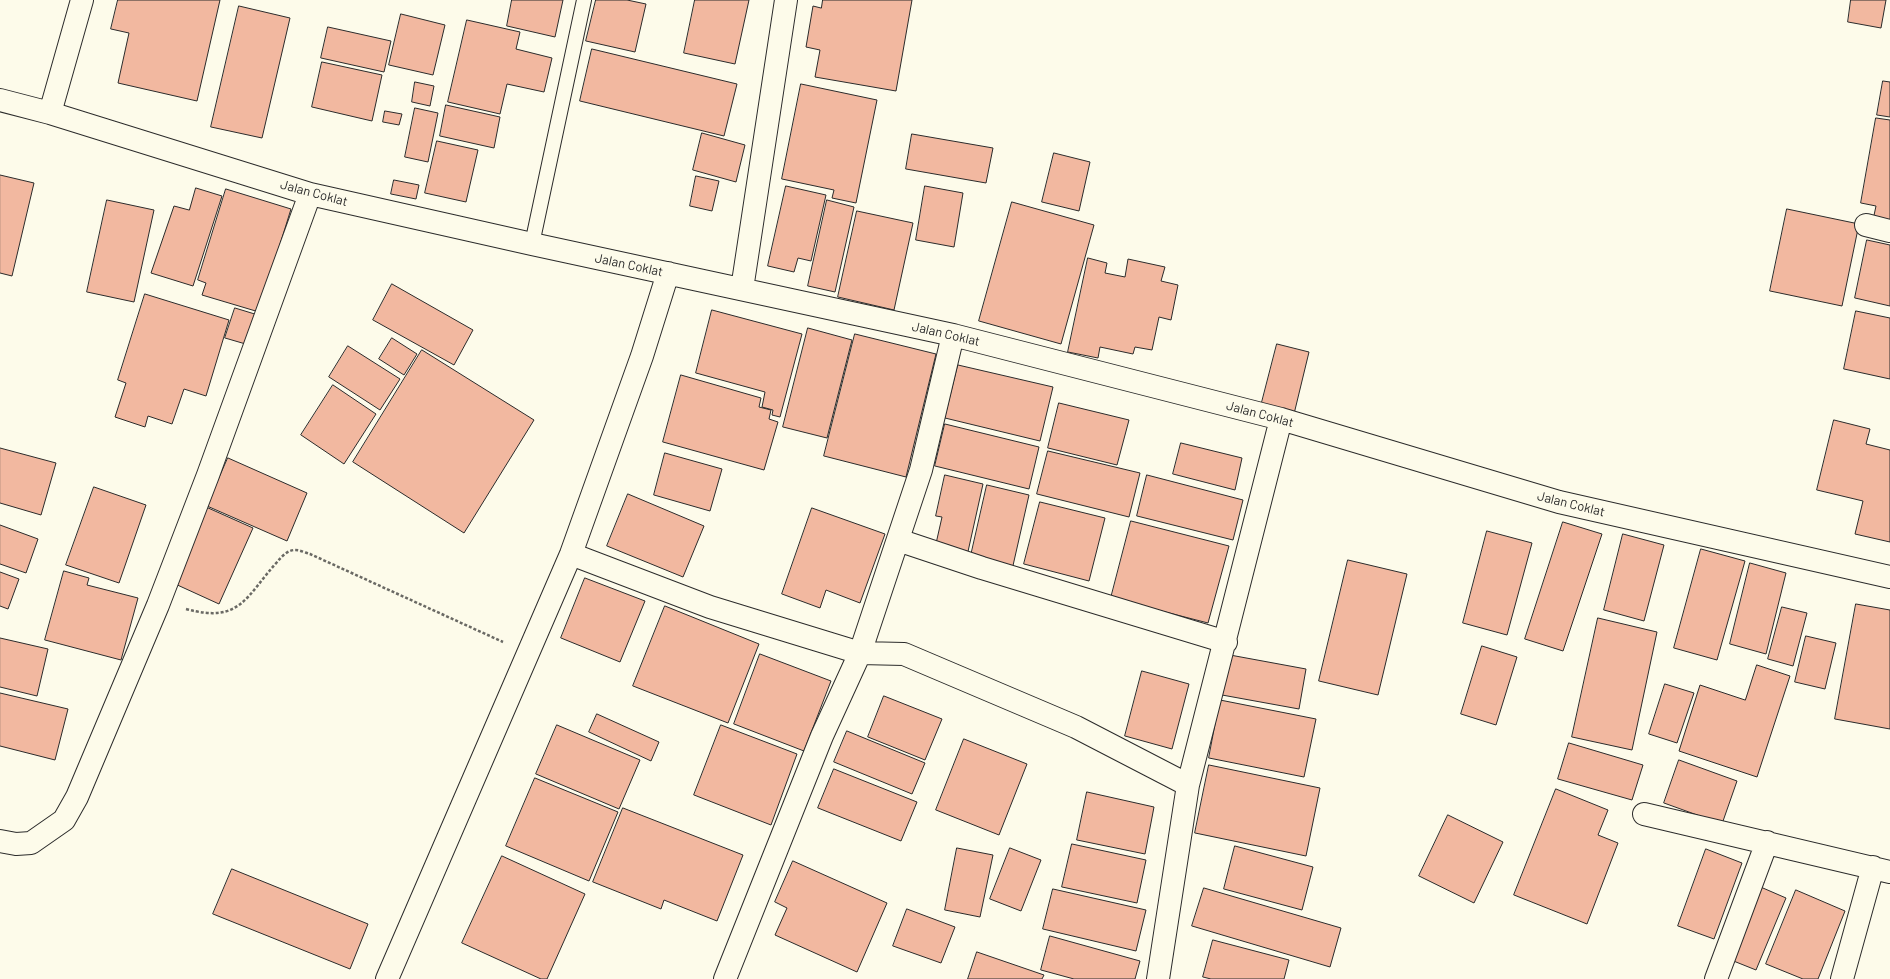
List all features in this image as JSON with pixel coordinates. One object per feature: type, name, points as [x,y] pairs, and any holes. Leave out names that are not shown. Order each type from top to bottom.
[{"type":"street","points":[[50,113],[82,0]]},
{"type":"street","points":[[742,289],[786,0]]},
{"type":"street","name":"Jalan Coklat","points":[[0,100],[50,113],[310,194],[532,244],[953,335],[1281,419],[1559,502],[1890,577]]},
{"type":"street","points":[[0,841],[16,844],[31,843],[64,820],[77,797],[158,605],[208,475],[310,194]]},
{"type":"street","points":[[1866,225],[1890,231]]},
{"type":"street","points":[[387,979],[528,654],[583,559],[642,356],[668,273]]},
{"type":"street","points":[[725,979],[822,736],[860,652],[921,470],[953,335]]},
{"type":"street","points":[[1158,979],[1188,785],[1226,642],[1281,419]]},
{"type":"street","points":[[898,540],[1011,577],[1226,642]]},
{"type":"street","points":[[583,559],[710,607],[860,652],[904,654],[1076,726],[1188,785]]},
{"type":"street","points":[[1644,814],[1881,869],[1842,979]]},
{"type":"street","points":[[1716,979],[1767,842]]},
{"type":"lane","points":[[532,244],[584,0]]},
{"type":"path","points":[[158,605],[180,607],[199,613],[215,614],[230,612],[247,600],[284,554],[295,550],[310,554],[528,654]]},
{"type":"building","points":[[118,0],[220,0],[197,101],[118,83],[129,33],[111,29]]},
{"type":"building","points":[[512,0],[563,0],[555,37],[507,26]]},
{"type":"building","points":[[596,0],[627,0],[646,4],[635,52],[586,41]]},
{"type":"building","points":[[695,0],[749,0],[735,64],[684,53]]},
{"type":"building","points":[[823,0],[912,0],[896,91],[815,77],[820,50],[806,47],[813,6],[821,8]]},
{"type":"building","points":[[1851,0],[1886,0],[1881,28],[1848,22]]},
{"type":"building","points":[[239,6],[290,18],[262,138],[211,127]]},
{"type":"building","points":[[401,14],[445,25],[433,75],[389,65]]},
{"type":"building","points":[[467,20],[520,32],[516,49],[552,58],[544,92],[507,84],[500,114],[448,102]]},
{"type":"building","points":[[328,27],[391,41],[384,72],[321,58]]},
{"type":"building","points":[[592,49],[737,84],[724,136],[580,101]]},
{"type":"building","points":[[322,62],[382,75],[372,121],[312,107]]},
{"type":"building","points":[[1883,81],[1890,82],[1890,117],[1877,115]]},
{"type":"building","points":[[415,82],[434,86],[430,106],[412,102]]},
{"type":"building","points":[[801,84],[877,100],[856,203],[832,198],[834,190],[782,179]]},
{"type":"building","points":[[446,105],[500,117],[494,148],[440,136]]},
{"type":"building","points":[[415,108],[438,113],[428,162],[405,157]]},
{"type":"building","points":[[385,111],[402,114],[399,125],[383,122]]},
{"type":"building","points":[[1876,118],[1890,120],[1890,223],[1873,220],[1876,206],[1861,203]]},
{"type":"building","points":[[702,133],[745,145],[736,182],[693,170]]},
{"type":"building","points":[[912,134],[993,148],[986,183],[906,169]]},
{"type":"building","points":[[437,141],[478,150],[466,202],[425,193]]},
{"type":"building","points":[[1054,153],[1090,162],[1079,211],[1042,202]]},
{"type":"building","points":[[0,175],[34,183],[12,276],[0,273]]},
{"type":"building","points":[[696,176],[719,181],[712,211],[690,206]]},
{"type":"building","points":[[394,180],[419,185],[416,199],[391,194]]},
{"type":"building","points":[[786,186],[826,195],[811,261],[798,258],[794,272],[768,266]]},
{"type":"building","points":[[925,186],[963,193],[954,247],[916,240]]},
{"type":"building","points":[[196,188],[222,196],[193,286],[151,273],[174,206],[189,210]]},
{"type":"building","points":[[226,189],[291,209],[259,312],[202,295],[206,283],[198,280]]},
{"type":"building","points":[[107,200],[154,210],[134,302],[87,292]]},
{"type":"building","points":[[827,200],[854,207],[835,292],[808,286]]},
{"type":"building","points":[[1012,202],[1094,225],[1061,344],[979,321]]},
{"type":"building","points":[[1787,209],[1859,224],[1842,306],[1770,291]]},
{"type":"building","points":[[857,211],[913,223],[894,310],[838,297]]},
{"type":"building","points":[[1867,240],[1890,245],[1890,306],[1855,298]]},
{"type":"building","points":[[1088,258],[1107,263],[1105,273],[1125,277],[1128,259],[1165,267],[1161,281],[1178,285],[1171,320],[1159,317],[1152,350],[1135,347],[1133,354],[1100,347],[1098,358],[1068,352]]},
{"type":"building","points":[[392,284],[473,330],[454,365],[373,320]]},
{"type":"building","points":[[145,294],[229,320],[206,396],[184,389],[172,424],[148,416],[145,427],[115,417],[126,383],[118,380]]},
{"type":"building","points":[[235,308],[258,315],[249,345],[225,338]]},
{"type":"building","points":[[712,310],[802,334],[780,417],[772,415],[773,410],[762,407],[765,392],[696,373]]},
{"type":"building","points":[[1856,311],[1890,318],[1890,379],[1844,369]]},
{"type":"building","points":[[808,328],[852,340],[827,438],[783,427]]},
{"type":"building","points":[[855,334],[936,354],[906,477],[824,456]]},
{"type":"building","points":[[392,338],[417,354],[404,375],[379,359]]},
{"type":"building","points":[[1277,344],[1309,352],[1294,414],[1261,406]]},
{"type":"building","points":[[348,346],[400,379],[380,410],[329,377]]},
{"type":"building","points":[[422,350],[534,420],[464,533],[353,462]]},
{"type":"building","points":[[958,365],[1053,387],[1040,441],[945,418]]},
{"type":"building","points":[[681,375],[761,398],[759,407],[771,410],[769,419],[778,422],[764,470],[663,442]]},
{"type":"building","points":[[333,385],[376,414],[344,464],[301,435]]},
{"type":"building","points":[[1059,403],[1129,420],[1117,465],[1048,448]]},
{"type":"building","points":[[1834,420],[1870,429],[1866,444],[1890,450],[1890,542],[1855,534],[1863,501],[1817,490]]},
{"type":"building","points":[[945,424],[1039,447],[1029,489],[935,466]]},
{"type":"building","points":[[1181,443],[1242,458],[1235,490],[1173,474]]},
{"type":"building","points":[[0,448],[56,463],[41,515],[0,503]]},
{"type":"building","points":[[1048,451],[1140,473],[1129,517],[1037,494]]},
{"type":"building","points":[[665,453],[722,469],[710,511],[654,495]]},
{"type":"building","points":[[228,458],[307,493],[287,541],[207,506]]},
{"type":"building","points":[[945,475],[983,484],[967,556],[935,548],[942,517],[936,516]]},
{"type":"building","points":[[1147,475],[1243,500],[1233,540],[1137,516]]},
{"type":"building","points":[[987,485],[1029,495],[1012,570],[970,560]]},
{"type":"building","points":[[94,487],[146,505],[119,583],[66,565]]},
{"type":"building","points":[[628,494],[704,526],[683,577],[607,546]]},
{"type":"building","points":[[1040,502],[1105,518],[1089,581],[1024,564]]},
{"type":"building","points":[[206,507],[253,528],[219,604],[173,583]]},
{"type":"building","points":[[812,508],[885,534],[860,603],[826,590],[820,608],[782,594]]},
{"type":"building","points":[[1131,521],[1229,546],[1208,623],[1111,598]]},
{"type":"building","points":[[1563,522],[1602,534],[1563,651],[1525,639]]},
{"type":"building","points":[[0,525],[38,539],[26,573],[0,564]]},
{"type":"building","points":[[1487,531],[1532,543],[1507,635],[1463,623]]},
{"type":"building","points":[[1623,534],[1664,545],[1644,621],[1604,610]]},
{"type":"building","points":[[1701,549],[1745,561],[1717,660],[1674,648]]},
{"type":"building","points":[[1348,560],[1407,574],[1378,695],[1319,681]]},
{"type":"building","points":[[1750,563],[1786,573],[1766,654],[1730,644]]},
{"type":"building","points":[[64,571],[89,578],[87,585],[138,598],[121,660],[45,640]]},
{"type":"building","points":[[0,572],[19,579],[8,609],[0,606]]},
{"type":"building","points":[[585,578],[645,601],[620,662],[561,638]]},
{"type":"building","points":[[1856,604],[1890,610],[1890,729],[1835,719]]},
{"type":"building","points":[[665,606],[759,644],[728,723],[633,686]]},
{"type":"building","points":[[1782,607],[1807,613],[1793,666],[1768,659]]},
{"type":"building","points":[[1598,618],[1657,632],[1632,750],[1572,737]]},
{"type":"building","points":[[1806,636],[1836,643],[1825,689],[1795,682]]},
{"type":"building","points":[[0,638],[48,649],[37,696],[0,687]]},
{"type":"building","points":[[1482,646],[1517,657],[1496,725],[1461,714]]},
{"type":"building","points":[[760,654],[831,681],[804,751],[734,724]]},
{"type":"building","points":[[1230,655],[1306,669],[1299,709],[1222,695]]},
{"type":"building","points":[[1757,665],[1790,676],[1757,777],[1679,751],[1700,685],[1745,700]]},
{"type":"building","points":[[1142,671],[1189,684],[1172,749],[1125,736]]},
{"type":"building","points":[[1665,684],[1694,693],[1677,743],[1649,734]]},
{"type":"building","points":[[0,693],[68,709],[55,760],[0,746]]},
{"type":"building","points":[[884,696],[942,719],[925,760],[868,737]]},
{"type":"building","points":[[1220,700],[1316,719],[1304,777],[1209,758]]},
{"type":"building","points":[[597,714],[659,742],[651,761],[589,732]]},
{"type":"building","points":[[557,725],[640,760],[619,809],[536,774]]},
{"type":"building","points":[[721,725],[797,754],[771,825],[694,795]]},
{"type":"building","points":[[847,731],[925,763],[912,794],[834,762]]},
{"type":"building","points":[[964,739],[1027,764],[999,835],[936,810]]},
{"type":"building","points":[[1569,743],[1643,765],[1632,800],[1558,779]]},
{"type":"building","points":[[1679,760],[1737,781],[1722,824],[1664,803]]},
{"type":"building","points":[[1209,765],[1320,788],[1306,856],[1195,833]]},
{"type":"building","points":[[834,769],[917,802],[901,841],[818,808]]},
{"type":"building","points":[[535,778],[618,812],[589,881],[506,846]]},
{"type":"building","points":[[1556,789],[1608,810],[1598,835],[1618,843],[1587,924],[1514,895]]},
{"type":"building","points":[[1087,792],[1154,807],[1145,854],[1077,840]]},
{"type":"building","points":[[623,808],[743,855],[717,921],[664,900],[661,909],[593,882]]},
{"type":"building","points":[[1448,815],[1503,842],[1474,903],[1419,876]]},
{"type":"building","points":[[1072,844],[1146,860],[1137,903],[1062,887]]},
{"type":"building","points":[[1235,846],[1313,867],[1302,910],[1224,889]]},
{"type":"building","points":[[957,848],[993,855],[980,917],[945,910]]},
{"type":"building","points":[[1010,848],[1041,860],[1021,911],[990,899]]},
{"type":"building","points":[[1706,849],[1742,863],[1714,939],[1678,926]]},
{"type":"building","points":[[502,856],[585,894],[547,979],[541,979],[462,943]]},
{"type":"building","points":[[793,861],[887,903],[857,972],[775,935],[787,908],[775,902]]},
{"type":"building","points":[[232,869],[368,924],[350,969],[213,914]]},
{"type":"building","points":[[1756,885],[1786,898],[1756,970],[1726,958]]},
{"type":"building","points":[[1204,888],[1341,928],[1330,967],[1192,926]]},
{"type":"building","points":[[1053,889],[1146,910],[1136,951],[1043,929]]},
{"type":"building","points":[[1796,890],[1845,911],[1818,979],[1803,979],[1766,964]]},
{"type":"building","points":[[907,909],[955,927],[941,963],[893,946]]},
{"type":"building","points":[[1050,936],[1140,961],[1135,979],[1074,979],[1041,970]]},
{"type":"building","points":[[1213,940],[1289,960],[1284,979],[1211,979],[1203,977]]},
{"type":"building","points":[[977,952],[1044,975],[1042,979],[968,979]]}]
